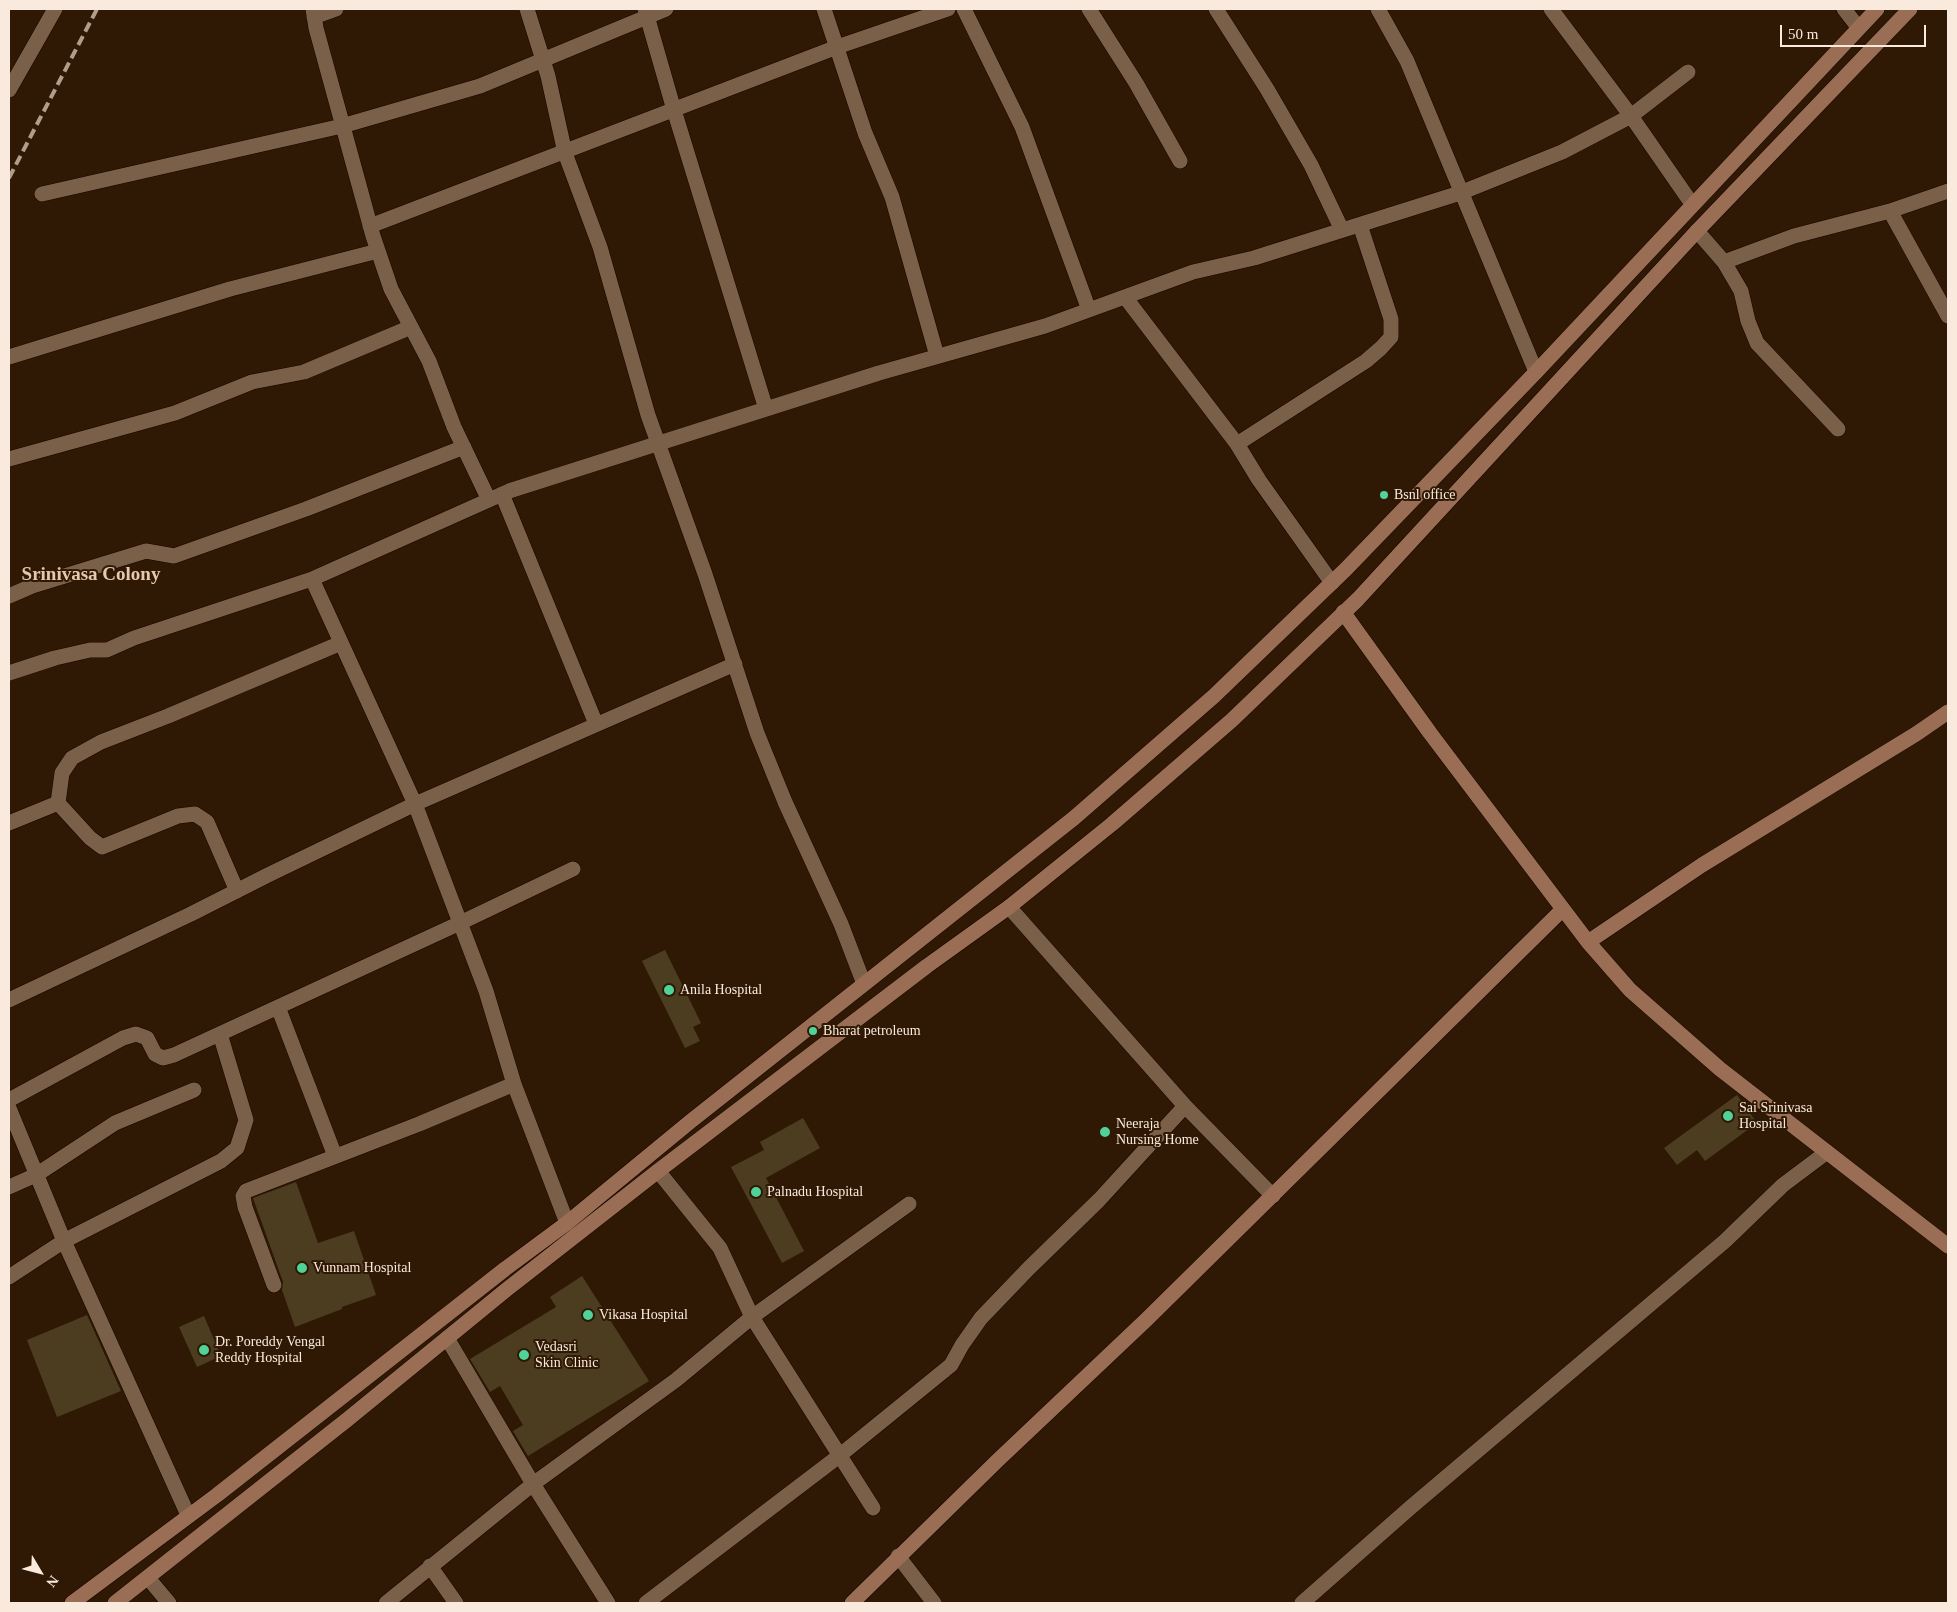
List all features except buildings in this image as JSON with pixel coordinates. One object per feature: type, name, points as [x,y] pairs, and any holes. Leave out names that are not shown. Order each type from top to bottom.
[{"type":"main road","points":[[72,1603],[297,1433],[505,1269],[567,1223],[691,1120],[1074,818],[1214,696],[1346,569],[1536,372],[1877,9]]},
{"type":"main road","points":[[115,1603],[658,1171],[927,966],[1009,907],[1112,824],[1232,720],[1344,612],[1697,231],[1910,9]]},
{"type":"main road","points":[[1344,612],[1430,733],[1563,909],[1588,942],[1630,990],[1720,1069],[1948,1246]]},
{"type":"main road","points":[[1588,942],[1702,865],[1916,734],[1948,712]]},
{"type":"main road","points":[[852,1603],[898,1556],[1146,1320],[1563,909]]},
{"type":"street","points":[[9,90],[55,9]]},
{"type":"street","points":[[336,9],[313,13],[370,226],[391,289],[429,360],[454,427],[464,447],[496,497],[596,724]]},
{"type":"street","points":[[527,9],[548,76],[564,153],[600,247],[657,443],[735,664],[757,733],[781,793],[841,924],[864,984]]},
{"type":"street","points":[[42,194],[342,126],[480,86],[646,13],[666,9]]},
{"type":"street","points":[[824,9],[865,134],[892,198],[937,356]]},
{"type":"street","points":[[370,226],[837,47],[948,9]]},
{"type":"street","points":[[964,9],[1022,127],[1089,310]]},
{"type":"street","points":[[1089,9],[1136,83],[1180,161]]},
{"type":"street","points":[[1216,9],[1311,165],[1342,230]]},
{"type":"street","points":[[1378,9],[1407,61],[1460,193],[1536,372]]},
{"type":"street","points":[[1552,9],[1631,116],[1692,204]]},
{"type":"street","points":[[1844,9],[1858,28]]},
{"type":"street","points":[[646,13],[766,409]]},
{"type":"street","points":[[9,673],[55,658],[90,650],[107,650],[134,638],[312,579],[496,497],[657,443],[937,356],[1046,326],[1193,272],[1254,258],[1460,193],[1562,152],[1631,116],[1688,72]]},
{"type":"street","points":[[1724,262],[1794,236],[1890,211],[1948,191]]},
{"type":"street","points":[[1890,211],[1948,316]]},
{"type":"street","points":[[1237,444],[1366,361],[1391,337],[1391,319],[1360,225]]},
{"type":"street","points":[[1697,231],[1724,262],[1741,290],[1748,321],[1757,343],[1838,428]]},
{"type":"street","points":[[9,357],[230,288],[378,251]]},
{"type":"street","points":[[1125,297],[1237,444],[1259,480],[1332,583]]},
{"type":"street","points":[[9,459],[175,413],[252,382],[304,372],[411,327]]},
{"type":"street","points":[[9,596],[32,586],[146,551],[174,556],[306,509],[464,447]]},
{"type":"street","points":[[312,579],[415,804],[486,991],[514,1084],[567,1223]]},
{"type":"street","points":[[58,803],[62,773],[72,758],[101,742],[168,716],[341,642]]},
{"type":"street","points":[[9,1000],[415,804],[735,664]]},
{"type":"street","points":[[9,824],[58,803]]},
{"type":"street","points":[[58,803],[90,838],[102,847],[178,816],[195,814],[207,822],[237,891]]},
{"type":"street","points":[[9,1100],[122,1038],[136,1034],[148,1038],[156,1054],[163,1058],[220,1034],[460,923],[573,868]]},
{"type":"street","points":[[1009,907],[1184,1106],[1273,1196]]},
{"type":"street","points":[[278,1007],[335,1156]]},
{"type":"street","points":[[9,1277],[64,1241],[221,1161],[237,1148],[246,1120],[220,1034]]},
{"type":"street","points":[[274,1285],[243,1196],[246,1191],[419,1124],[514,1084]]},
{"type":"street","points":[[9,1187],[36,1175],[114,1124],[194,1090]]},
{"type":"street","points":[[646,1603],[839,1456],[951,1365],[981,1318],[1099,1200],[1184,1106]]},
{"type":"street","points":[[9,1108],[64,1241],[188,1515]]},
{"type":"street","points":[[1302,1603],[1411,1507],[1725,1241],[1783,1185],[1828,1152]]},
{"type":"street","points":[[658,1171],[720,1248],[752,1317],[839,1456],[874,1508]]},
{"type":"street","points":[[386,1603],[533,1484],[676,1380],[752,1317],[908,1204]]},
{"type":"street","points":[[447,1338],[533,1484],[608,1603]]},
{"type":"street","points":[[898,1556],[934,1603]]},
{"type":"street","points":[[430,1566],[456,1603]]},
{"type":"street","points":[[148,1578],[168,1603]]},
{"type":"railway","points":[[9,178],[97,9]]},
{"type":"place","name":"Bsnl office","points":[[1384,495]]},
{"type":"place","name":"Anila Hospital","points":[[669,990]]},
{"type":"place","name":"Bharat petroleum","points":[[813,1031]]},
{"type":"place","name":"Sai Srinivasa Hospital","points":[[1728,1116]]},
{"type":"place","name":"Neeraja Nursing Home","points":[[1105,1132]]},
{"type":"place","name":"Palnadu Hospital","points":[[756,1192]]},
{"type":"place","name":"Vunnam Hospital","points":[[302,1268]]},
{"type":"place","name":"Vikasa Hospital","points":[[588,1315]]},
{"type":"place","name":"Dr. Poreddy Vengal Reddy Hospital","points":[[204,1350]]},
{"type":"place","name":"Vedasri Skin Clinic","points":[[524,1355]]},
{"type":"district","name":"Srinivasa Colony","points":[[91,575]]}]
